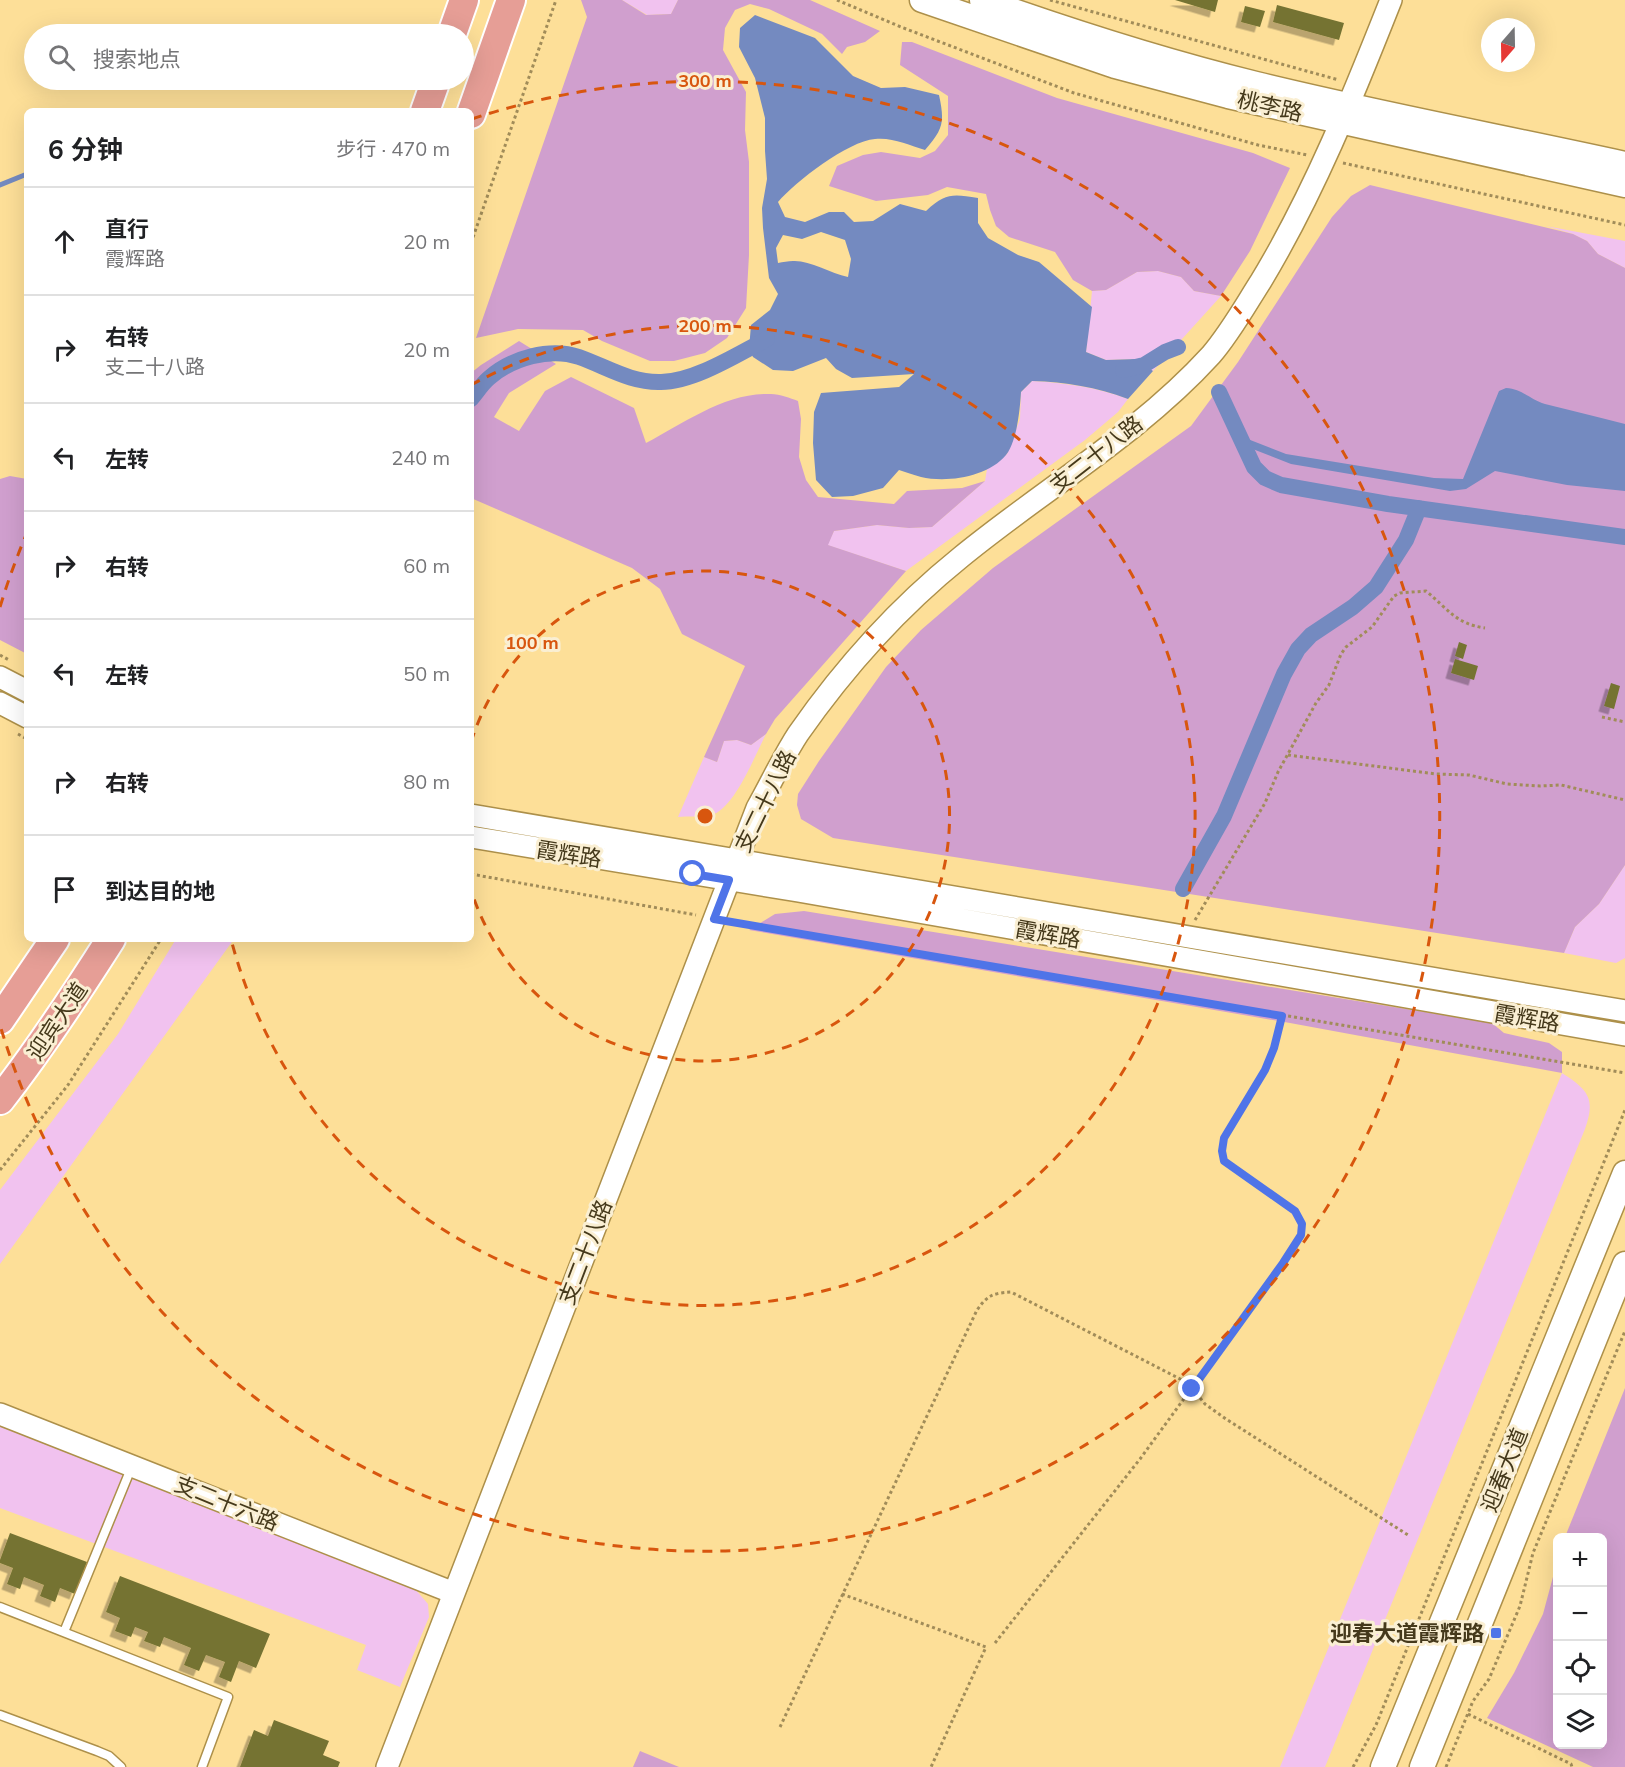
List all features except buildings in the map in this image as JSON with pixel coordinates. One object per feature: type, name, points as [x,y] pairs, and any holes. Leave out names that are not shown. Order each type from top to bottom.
[{"type":"highway","points":[[456,24],[464,0]]},
{"type":"highway","points":[[473,108],[510,2]]},
{"type":"highway","points":[[426,108],[432,90]]},
{"type":"highway","name":"迎宾大道","points":[[0,1020],[53,942]]},
{"type":"highway","name":"迎宾大道","points":[[0,1100],[47,1036],[109,942]]},
{"type":"main road","name":"桃李路","points":[[922,0],[1115,66],[1228,96],[1349,103],[1625,185]]},
{"type":"main road","name":"桃李路","points":[[982,0],[1051,25],[1155,57],[1256,84],[1625,164]]},
{"type":"main road","name":"迎春大道","points":[[1383,1767],[1623,1183]]},
{"type":"main road","name":"迎春大道","points":[[1422,1767],[1625,1264]]},
{"type":"street","name":"支二十八路","points":[[387,1767],[757,808],[797,735],[837,682],[890,620],[962,556],[1072,474],[1181,387],[1213,352],[1240,315],[1280,249],[1349,103],[1391,0]]},
{"type":"street","points":[[0,677],[24,689]]},
{"type":"street","name":"霞辉路","points":[[474,815],[1625,1011]]},
{"type":"street","name":"霞辉路","points":[[474,838],[1625,1035]]},
{"type":"street","points":[[47,1036],[119,942]]},
{"type":"street","name":"支二十六路","points":[[0,1414],[454,1593]]},
{"type":"lane","points":[[64,1632],[132,1466]]},
{"type":"lane","points":[[0,1607],[228,1697],[202,1767]]},
{"type":"lane","points":[[0,1714],[97,1750],[109,1756],[121,1767]]},
{"type":"path","points":[[474,234],[556,0]]},
{"type":"path","points":[[837,0],[1074,93],[1258,145],[1625,225]]},
{"type":"path","points":[[1050,0],[1349,103]]},
{"type":"path","points":[[1194,922],[1265,803],[1278,772],[1316,703],[1329,685],[1341,654],[1346,647],[1372,627],[1394,596],[1400,593],[1426,591],[1461,622],[1469,626],[1485,628]]},
{"type":"path","points":[[17,717],[24,734]]},
{"type":"path","points":[[1602,717],[1625,722]]},
{"type":"path","points":[[1288,755],[1436,774],[1469,775],[1507,784],[1540,786],[1561,784],[1625,800]]},
{"type":"path","points":[[474,875],[714,919],[1625,1073]]},
{"type":"path","points":[[0,1170],[68,1085],[159,942]]},
{"type":"path","points":[[995,1643],[1133,1468],[1301,1235],[1302,1224],[1295,1211],[1224,1161],[1222,1151],[1224,1138],[1265,1070],[1274,1048],[1282,1016]]},
{"type":"path","points":[[1353,1767],[1376,1725],[1625,1110]]},
{"type":"path","points":[[780,1727],[976,1310],[986,1298],[998,1293],[1011,1292],[1188,1383],[1205,1404],[1226,1419],[1408,1535]]},
{"type":"path","points":[[1446,1767],[1473,1701],[1489,1679],[1520,1606],[1533,1554],[1625,1331]]},
{"type":"path","points":[[842,1594],[986,1647],[931,1767]]},
{"type":"path","points":[[1468,1714],[1571,1764],[1572,1767]]},
{"type":"shaded area","points":[[581,0],[622,0],[646,15],[671,14],[678,0],[810,0],[880,31],[865,42],[847,47],[842,54],[822,34],[769,9],[750,4],[735,10],[725,28],[723,50],[746,92],[749,255],[746,308],[727,338],[705,353],[674,361],[650,361],[602,341],[583,330],[518,329],[476,338],[587,17]]},
{"type":"shaded area","points":[[622,0],[678,0],[671,14],[647,15]]},
{"type":"shaded area","points":[[902,42],[912,42],[1057,98],[1253,153],[1290,168],[1250,251],[1221,296],[1194,291],[1181,277],[1158,271],[1137,272],[1106,290],[1092,291],[1073,280],[1055,252],[1009,237],[996,226],[986,194],[947,187],[928,195],[876,201],[829,186],[837,166],[863,155],[881,152],[920,158],[935,151],[948,135],[948,96],[900,65]]},
{"type":"shaded area","points":[[1370,185],[1573,234],[1587,241],[1598,254],[1625,268],[1625,865],[1599,904],[1575,927],[1564,953],[833,838],[801,819],[797,805],[798,794],[886,667],[921,630],[993,568],[1191,426],[1238,362],[1332,217],[1351,196]]},
{"type":"shaded area","points":[[1546,226],[1625,241],[1625,268],[1598,254],[1587,241]]},
{"type":"shaded area","points":[[1158,271],[1181,277],[1194,291],[1221,296],[1153,371],[1136,359],[1106,360],[1086,352],[1092,291],[1106,290],[1137,272]]},
{"type":"shaded area","points":[[519,341],[556,364],[509,393],[494,417],[519,431],[545,391],[571,377],[634,408],[646,443],[722,403],[754,395],[774,394],[798,401],[801,419],[799,457],[806,480],[818,497],[894,504],[907,491],[962,488],[985,481],[932,527],[909,528],[877,525],[834,531],[828,545],[906,571],[775,719],[766,734],[751,745],[737,740],[724,741],[717,762],[704,757],[745,666],[682,634],[660,589],[632,568],[474,499],[474,371]]},
{"type":"shaded area","points":[[1032,381],[1081,386],[1128,399],[1118,412],[1085,440],[906,571],[827,545],[834,531],[877,525],[909,528],[932,527],[985,481],[987,469],[1007,454],[1020,419],[1021,392]]},
{"type":"shaded area","points":[[10,476],[24,478],[24,652],[0,640],[0,479]]},
{"type":"shaded area","points":[[766,734],[736,793],[720,811],[711,815],[678,817],[704,757],[717,762],[724,741],[737,740],[751,745]]},
{"type":"shaded area","points":[[1625,865],[1625,958],[1616,963],[1564,953],[1575,927],[1599,904]]},
{"type":"shaded area","points":[[804,911],[1492,1023],[1504,1033],[1549,1043],[1562,1052],[1562,1073],[1290,1023],[749,930],[775,914]]},
{"type":"shaded area","points":[[174,942],[232,942],[0,1264],[0,1190],[118,1034]]},
{"type":"shaded area","points":[[1562,1073],[1584,1090],[1587,1096],[1590,1110],[1585,1129],[1325,1767],[1280,1767]]},
{"type":"shaded area","points":[[1625,1388],[1625,1767],[1593,1767],[1554,1749],[1607,1749],[1607,1533],[1567,1533]]},
{"type":"shaded area","points":[[0,1422],[415,1589],[428,1604],[429,1617],[400,1687],[357,1670],[366,1645],[0,1508]]},
{"type":"shaded area","points":[[1553,1577],[1553,1749],[1487,1718],[1514,1673],[1543,1614]]},
{"type":"shaded area","points":[[640,1751],[679,1767],[633,1767]]},
{"type":"water","points":[[755,15],[815,38],[853,76],[881,88],[905,87],[939,95],[942,112],[941,125],[925,150],[888,139],[864,141],[851,147],[809,174],[778,202],[785,217],[805,222],[829,212],[844,212],[854,222],[873,221],[900,204],[926,211],[950,196],[978,198],[978,223],[988,238],[1018,255],[1039,262],[1092,307],[1086,352],[1106,360],[1136,359],[1153,371],[1128,399],[1081,386],[1032,381],[1021,392],[1017,425],[1010,449],[998,463],[989,469],[966,476],[943,479],[921,477],[899,470],[883,488],[853,496],[832,497],[816,480],[813,443],[814,412],[821,393],[899,387],[914,374],[852,378],[836,369],[826,358],[793,371],[773,370],[753,357],[749,349],[751,325],[770,310],[778,294],[769,278],[763,228],[762,208],[767,179],[765,118],[755,78],[739,47],[740,28]],"holes":[[[821,232],[845,240],[851,259],[848,277],[799,261],[778,263],[776,248],[783,235],[802,239]]]},
{"type":"water","points":[[1506,388],[1517,390],[1545,404],[1625,424],[1625,491],[1567,485],[1495,471],[1466,489],[1450,491],[1291,464],[1245,446],[1240,436],[1286,454],[1434,478],[1463,479],[1499,391]]},
{"type":"waterway","points":[[0,185],[24,175]]},
{"type":"waterway","points":[[474,395],[486,380],[498,371],[532,356],[568,354],[629,377],[661,382],[674,381],[701,372],[767,339]]},
{"type":"waterway","points":[[1123,370],[1144,365],[1178,347]]},
{"type":"waterway","points":[[1219,392],[1254,467],[1265,478],[1281,485],[1388,504],[1625,537]]},
{"type":"waterway","points":[[1183,889],[1224,816],[1284,674],[1298,649],[1311,635],[1353,607],[1376,587],[1406,540],[1419,508]]},
{"type":"place","name":"迎春大道霞辉路","points":[[1496,1633]]},
{"type":"route","points":[[693,874],[729,880],[714,919],[1282,1016],[1274,1048],[1265,1070],[1224,1138],[1222,1151],[1224,1161],[1295,1211],[1302,1224],[1301,1235],[1192,1389]]}]
